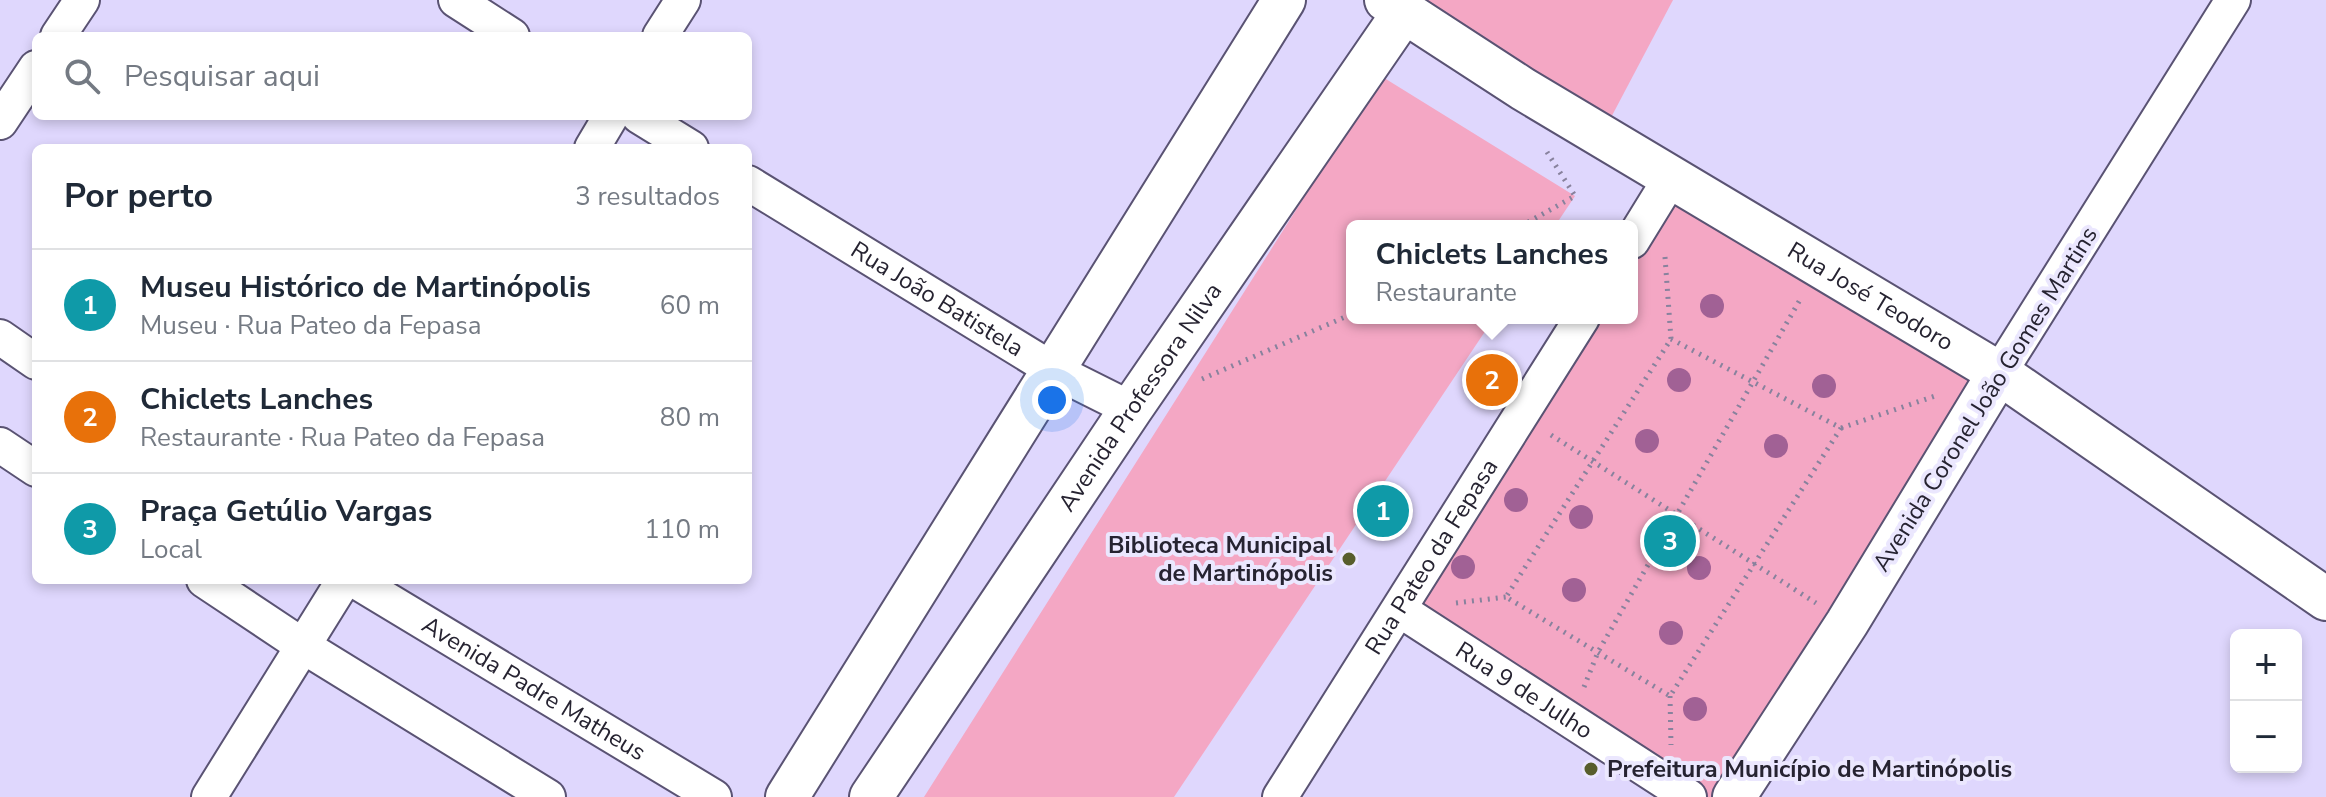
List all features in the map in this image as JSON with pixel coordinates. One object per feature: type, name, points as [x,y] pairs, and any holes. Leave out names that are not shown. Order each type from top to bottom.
[{"type":"street","points":[[61,32],[82,0]]},
{"type":"street","points":[[456,0],[506,32]]},
{"type":"street","points":[[663,32],[683,0]]},
{"type":"street","points":[[787,797],[1284,0]]},
{"type":"street","name":"Avenida Coronel João Gomes Martins","points":[[1734,797],[1847,623],[1999,373],[2233,0]]},
{"type":"street","name":"Rua José Teodoro","points":[[1400,4],[1666,186],[1820,267],[1999,373],[2326,599]]},
{"type":"street","name":"Avenida Professora Nilva","points":[[871,797],[1400,4]]},
{"type":"street","points":[[0,122],[32,74]]},
{"type":"street","points":[[594,144],[609,120]]},
{"type":"street","points":[[646,120],[684,144]]},
{"type":"street","name":"Rua João Batistela","points":[[752,185],[1055,371],[1131,409]]},
{"type":"street","points":[[1638,231],[1666,186]]},
{"type":"street","name":"Rua Pateo da Fepasa","points":[[1280,797],[1578,324]]},
{"type":"street","points":[[0,337],[32,359]]},
{"type":"street","points":[[0,445],[32,466]]},
{"type":"street","points":[[210,584],[303,646],[548,797]]},
{"type":"street","points":[[209,797],[342,584]]},
{"type":"street","name":"Avenida Padre Matheus","points":[[361,584],[714,797]]},
{"type":"street","name":"Rua 9 de Julho","points":[[1400,610],[1689,797]]},
{"type":"path","points":[[1532,220],[1575,196],[1544,148]]},
{"type":"path","points":[[1666,186],[1671,339],[1506,597],[1670,696],[1841,428],[1942,393]]},
{"type":"path","points":[[1598,652],[1751,381],[1820,267]]},
{"type":"path","points":[[1200,379],[1346,317]]},
{"type":"path","points":[[1671,339],[1841,428]]},
{"type":"path","points":[[1520,415],[1847,623]]},
{"type":"shaded area","points":[[1427,0],[1673,0],[1606,127],[1421,10]]},
{"type":"shaded area","points":[[1381,76],[1575,196],[1559,220],[1346,220],[1346,324],[1490,324],[1174,797],[924,797]]},
{"type":"shaded area","points":[[1672,176],[1999,373],[1734,797],[1689,797],[1400,610],[1579,324],[1638,324],[1638,230]]},
{"type":"place","name":"Chiclets Lanches","points":[[1492,380]]},
{"type":"place","name":"Museu Histórico de Martinópolis","points":[[1383,511]]},
{"type":"place","name":"Praça Getúlio Vargas","points":[[1670,541]]},
{"type":"place","name":"Biblioteca Municipal de Martinópolis","points":[[1349,559]]},
{"type":"place","name":"Prefeitura Município de Martinópolis","points":[[1591,769]]}]
